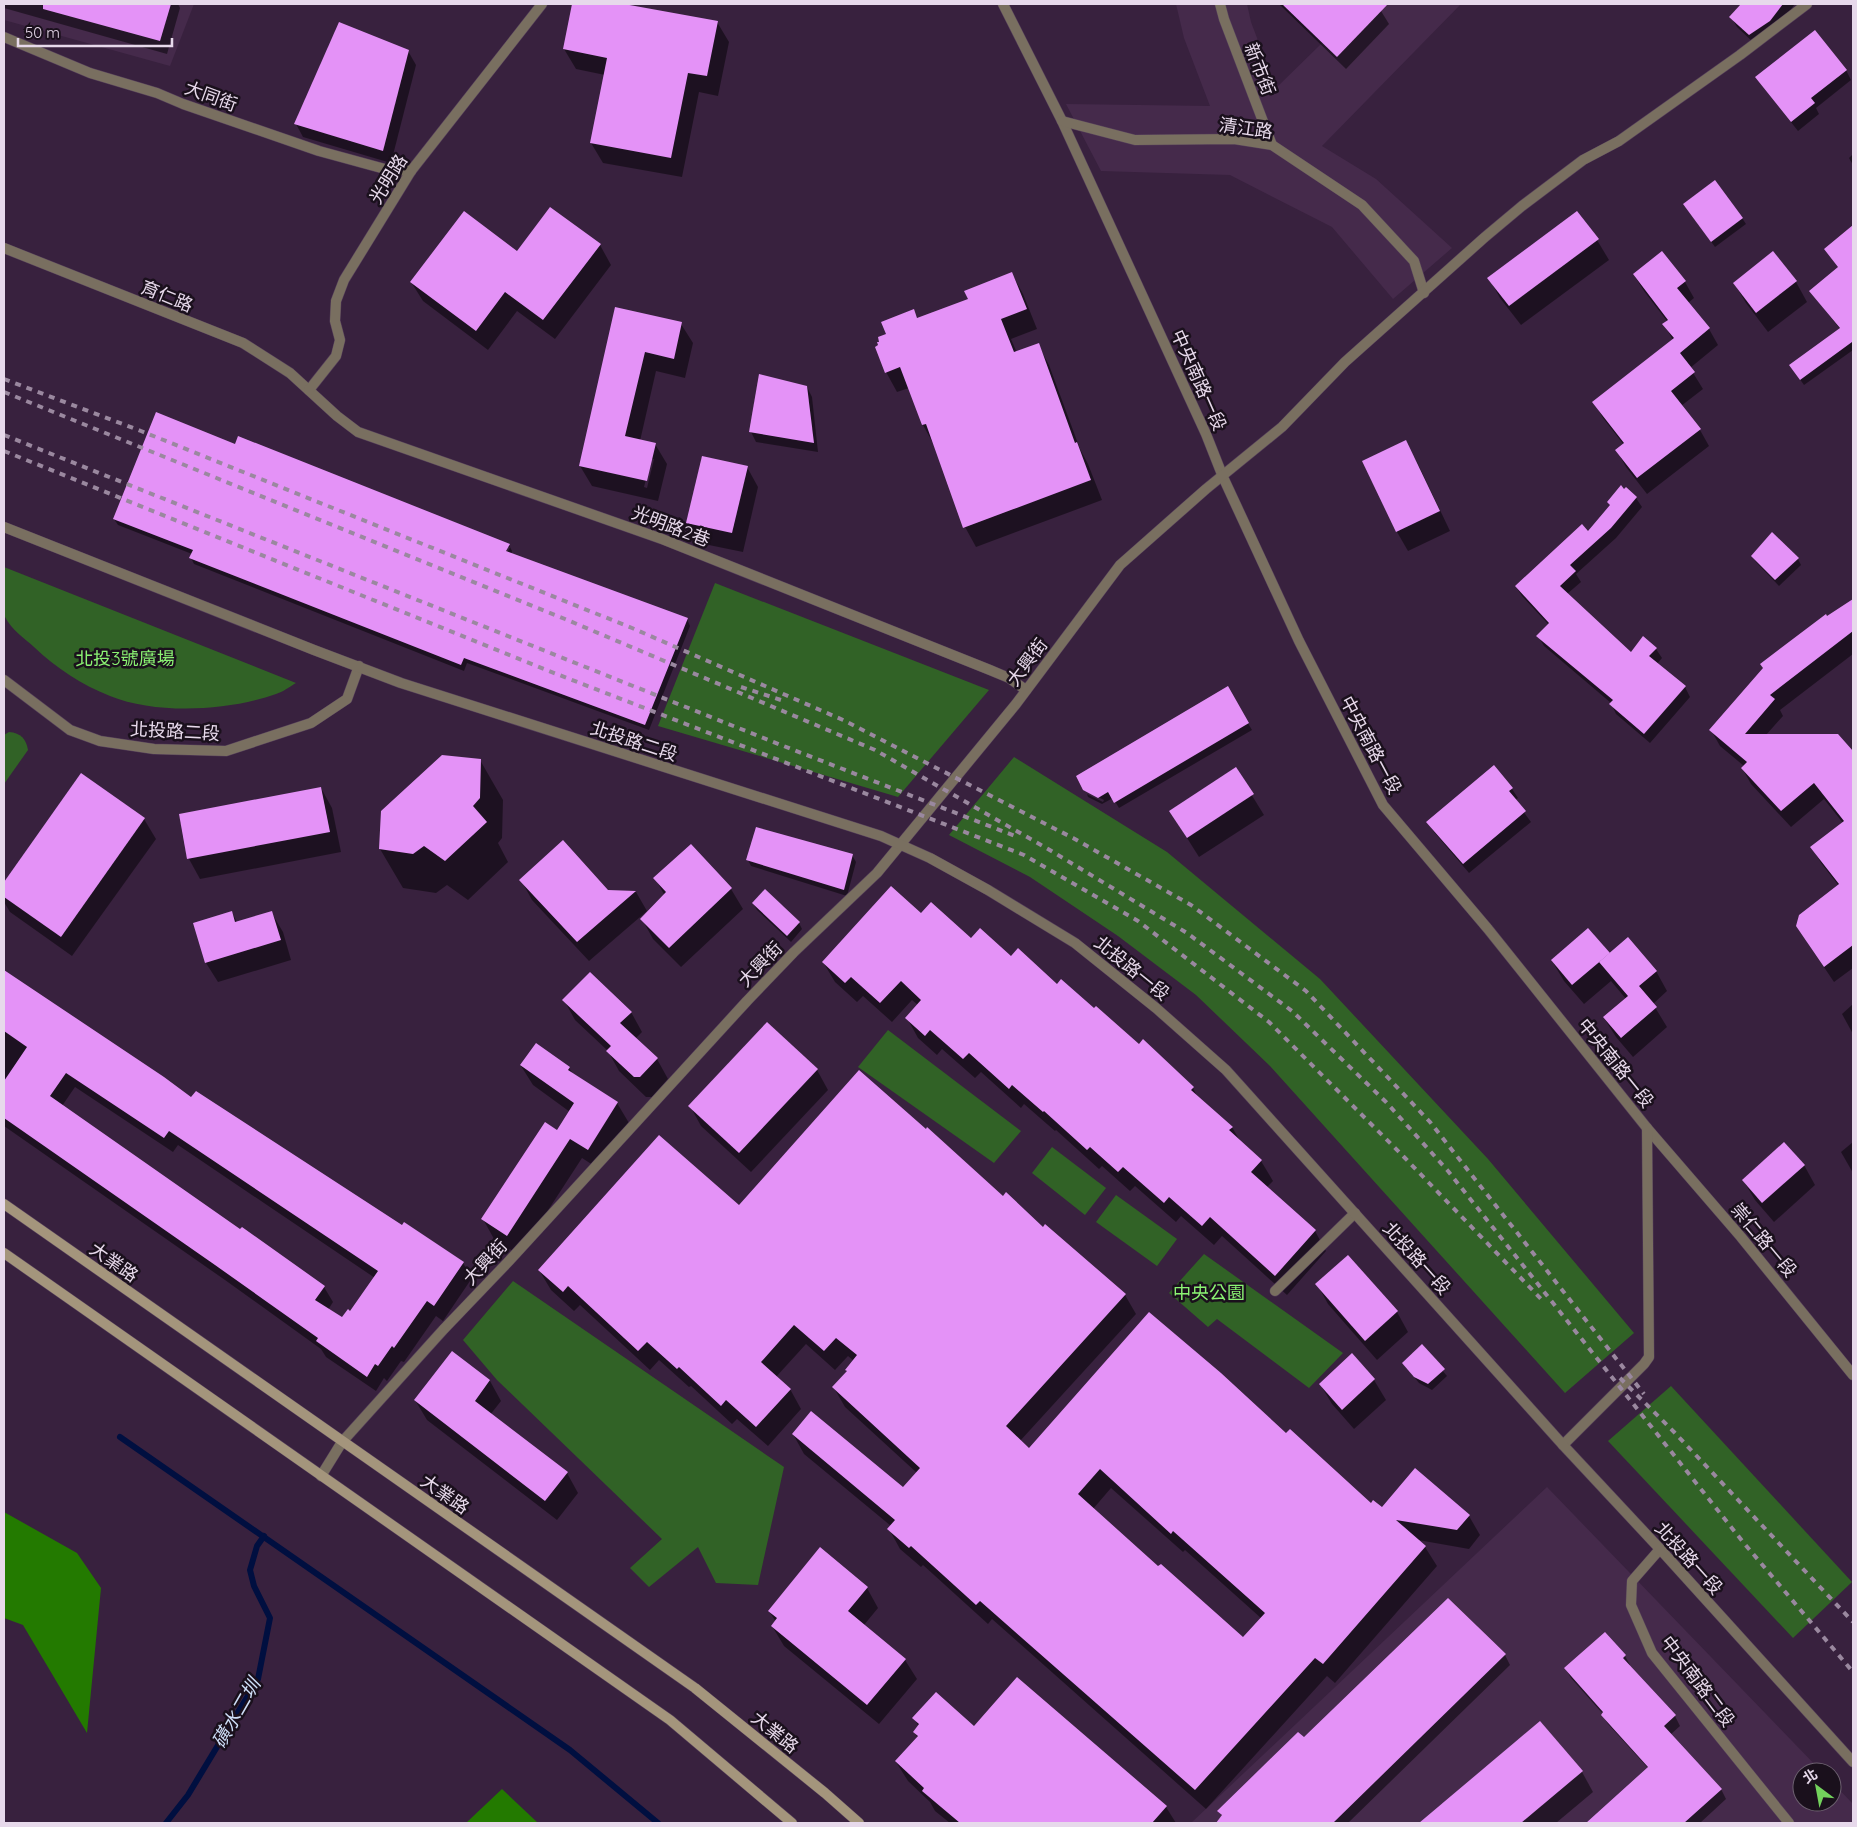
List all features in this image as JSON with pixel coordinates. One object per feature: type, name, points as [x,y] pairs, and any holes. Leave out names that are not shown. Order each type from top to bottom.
[{"type":"main road","name":"大業路","points":[[4,1204],[695,1688],[825,1793],[859,1823]]},
{"type":"main road","points":[[4,1253],[670,1720],[792,1823]]},
{"type":"street","name":"光明路","points":[[309,390],[336,356],[340,340],[335,321],[336,301],[344,280],[411,171],[542,4]]},
{"type":"street","name":"中央南路一段","points":[[1003,4],[1062,121],[1206,434],[1222,477],[1299,641],[1383,805],[1488,929],[1647,1128],[1649,1357],[1563,1445]]},
{"type":"street","name":"新市街","points":[[1220,4],[1272,145]]},
{"type":"street","name":"大興街","points":[[321,1476],[342,1442],[443,1330],[509,1261],[747,1001],[794,952],[877,873],[1026,690],[1120,565],[1282,427],[1345,362],[1424,293],[1485,236],[1583,160],[1635,130],[1740,55],[1806,4]]},
{"type":"street","name":"大同街","points":[[4,37],[90,72],[157,93],[183,104],[318,151],[385,169],[411,171]]},
{"type":"street","name":"清江路","points":[[1062,121],[1135,140],[1234,139],[1272,145],[1362,205],[1414,261],[1424,293]]},
{"type":"street","name":"育仁路","points":[[4,248],[244,344],[290,373],[309,390]]},
{"type":"street","name":"光明路2巷","points":[[309,390],[337,416],[358,432],[680,546],[990,670],[1009,678],[1026,690]]},
{"type":"street","name":"北投路二段","points":[[4,527],[401,683],[881,836],[899,844]]},
{"type":"street","name":"北投路二段","points":[[4,680],[70,730],[100,741],[154,749],[226,751],[311,723],[347,699],[359,666]]},
{"type":"street","name":"北投路一段","points":[[899,844],[930,858],[988,890],[1075,943],[1156,1008],[1226,1070],[1563,1445],[1853,1762]]},
{"type":"street","name":"崇仁路一段","points":[[1647,1128],[1741,1237],[1853,1375]]},
{"type":"street","points":[[1275,1291],[1355,1213]]},
{"type":"street","name":"中央南路二段","points":[[1660,1549],[1632,1581],[1631,1605],[1652,1652],[1789,1823]]},
{"type":"shaded area","points":[[4,4],[194,4],[170,66],[4,20]]},
{"type":"shaded area","points":[[1176,4],[1247,4],[1251,22],[1276,88],[1362,4],[1461,4],[1322,146],[1376,179],[1452,248],[1393,299],[1332,227],[1230,175],[1101,171],[1066,104],[1210,106],[1184,38]]},
{"type":"shaded area","points":[[1547,1487],[1812,1762],[1792,1762],[1792,1812],[1842,1812],[1842,1792],[1853,1804],[1853,1823],[1191,1823]]},
{"type":"green space","name":"北投3號廣場","points":[[4,567],[296,683],[284,691],[257,700],[215,707],[171,708],[149,706],[110,696],[89,687],[60,669],[42,655],[11,625],[5,617],[3,607]]},
{"type":"green space","points":[[715,583],[989,690],[898,797],[658,726]]},
{"type":"green space","points":[[9,732],[22,737],[28,750],[4,784],[4,735]]},
{"type":"green space","points":[[1014,757],[1167,852],[1320,979],[1488,1159],[1634,1333],[1565,1393],[1270,1066],[1196,995],[1118,936],[1030,877],[949,835]]},
{"type":"green space","points":[[888,1030],[1021,1131],[994,1163],[858,1067]]},
{"type":"green space","points":[[1052,1147],[1106,1188],[1085,1215],[1032,1173]]},
{"type":"green space","points":[[1116,1195],[1177,1239],[1157,1266],[1096,1222]]},
{"type":"green space","name":"中央公園","points":[[1204,1254],[1343,1353],[1309,1388],[1217,1319],[1208,1327],[1169,1293]]},
{"type":"green space","points":[[513,1281],[784,1467],[758,1585],[716,1583],[698,1547],[649,1587],[630,1568],[662,1539],[497,1380],[463,1340]]},
{"type":"green space","points":[[1671,1386],[1852,1582],[1793,1638],[1608,1441]]},
{"type":"green space","points":[[4,1512],[77,1553],[101,1588],[87,1733],[23,1625],[4,1618]]},
{"type":"green space","points":[[502,1789],[538,1823],[466,1823]]},
{"type":"building","points":[[43,4],[171,4],[160,41],[43,9]]},
{"type":"building","points":[[572,4],[624,4],[718,21],[707,76],[688,73],[671,158],[590,143],[607,58],[563,49]]},
{"type":"building","points":[[1282,4],[1388,4],[1337,57]]},
{"type":"building","points":[[1741,4],[1783,4],[1770,21],[1749,35],[1729,17]]},
{"type":"building","points":[[339,22],[409,50],[383,151],[294,124]]},
{"type":"building","points":[[1815,30],[1847,70],[1811,98],[1815,103],[1791,122],[1755,77]]},
{"type":"building","points":[[1715,180],[1743,218],[1711,242],[1683,204]]},
{"type":"building","points":[[550,207],[601,244],[543,320],[505,292],[476,331],[410,282],[464,211],[517,251]]},
{"type":"building","points":[[1577,211],[1599,239],[1509,306],[1487,278]]},
{"type":"building","points":[[1853,225],[1853,344],[1852,342],[1800,380],[1789,365],[1840,328],[1809,291],[1838,267],[1824,249]]},
{"type":"building","points":[[1662,251],[1686,281],[1677,288],[1710,328],[1680,353],[1695,372],[1671,391],[1701,429],[1637,478],[1615,450],[1624,443],[1592,402],[1674,338],[1662,324],[1668,320],[1633,274]]},
{"type":"building","points":[[1773,251],[1797,281],[1756,313],[1733,283]]},
{"type":"building","points":[[1012,272],[1027,309],[1001,319],[1014,352],[1039,343],[1075,443],[1077,442],[1091,480],[963,528],[926,424],[922,425],[900,367],[885,373],[875,347],[878,345],[877,342],[879,342],[878,337],[886,334],[881,322],[914,309],[917,318],[968,299],[964,291]]},
{"type":"building","points":[[615,307],[682,322],[674,359],[645,352],[625,436],[656,443],[647,481],[579,466]]},
{"type":"building","points":[[759,374],[807,386],[814,443],[749,432]]},
{"type":"building","points":[[156,412],[235,444],[238,436],[510,544],[506,551],[688,618],[645,725],[464,658],[461,665],[189,558],[193,550],[113,519]]},
{"type":"building","points":[[1406,440],[1440,511],[1396,532],[1362,461]]},
{"type":"building","points":[[702,456],[748,466],[732,533],[686,523]]},
{"type":"building","points":[[1621,485],[1637,497],[1611,528],[1570,565],[1576,571],[1560,586],[1631,652],[1643,636],[1657,648],[1649,656],[1686,686],[1644,734],[1609,704],[1613,700],[1536,636],[1549,623],[1515,586],[1582,524],[1588,531],[1610,505],[1607,502]]},
{"type":"building","points":[[1772,532],[1799,558],[1775,580],[1751,556]]},
{"type":"building","points":[[1853,599],[1853,631],[1770,695],[1775,699],[1745,734],[1838,734],[1853,751],[1853,945],[1824,967],[1796,926],[1799,915],[1839,884],[1810,847],[1844,821],[1814,783],[1781,811],[1741,768],[1747,762],[1709,730],[1763,668],[1760,664],[1826,614],[1827,616]]},
{"type":"building","points":[[1228,686],[1249,723],[1114,803],[1108,792],[1098,798],[1083,790],[1076,776]]},
{"type":"building","points":[[442,755],[481,759],[480,798],[473,806],[487,822],[445,861],[424,846],[413,854],[379,849],[381,811]]},
{"type":"building","points":[[1494,765],[1513,788],[1509,791],[1526,811],[1463,864],[1426,822]]},
{"type":"building","points":[[1236,767],[1254,794],[1187,838],[1169,811]]},
{"type":"building","points":[[81,773],[145,818],[61,937],[4,897],[4,882]]},
{"type":"building","points":[[321,787],[330,832],[187,859],[179,814]]},
{"type":"building","points":[[756,827],[853,854],[844,890],[746,860]]},
{"type":"building","points":[[563,840],[608,890],[636,891],[577,942],[519,880]]},
{"type":"building","points":[[691,844],[732,888],[669,948],[640,919],[666,892],[653,878]]},
{"type":"building","points":[[891,886],[921,913],[931,902],[971,938],[980,928],[1011,956],[1018,948],[1057,984],[1061,979],[1094,1008],[1096,1006],[1139,1044],[1143,1039],[1194,1087],[1191,1090],[1233,1127],[1229,1130],[1262,1160],[1251,1172],[1316,1230],[1275,1276],[1210,1217],[1202,1226],[1169,1197],[1164,1203],[1123,1167],[1118,1172],[1090,1147],[1087,1150],[1044,1111],[1012,1085],[1009,1089],[969,1053],[963,1059],[930,1030],[925,1036],[905,1018],[921,1000],[901,981],[880,1003],[851,977],[845,983],[822,962]]},
{"type":"building","points":[[765,889],[800,922],[787,936],[752,903]]},
{"type":"building","points":[[232,911],[235,922],[272,911],[281,940],[205,963],[193,923]]},
{"type":"building","points":[[1588,928],[1610,953],[1572,985],[1551,960]]},
{"type":"building","points":[[1628,937],[1657,971],[1639,986],[1657,1007],[1621,1038],[1603,1017],[1628,996],[1599,962]]},
{"type":"building","points":[[4,970],[191,1097],[196,1091],[402,1225],[404,1222],[464,1262],[434,1306],[427,1301],[394,1348],[392,1346],[378,1366],[375,1364],[367,1377],[316,1341],[318,1338],[4,1118],[4,1081],[27,1047],[4,1031]],"holes":[[[66,1073],[164,1138],[169,1131],[378,1271],[350,1311],[348,1309],[342,1317],[315,1300],[325,1286],[50,1096]]]},
{"type":"building","points":[[590,972],[632,1012],[620,1023],[658,1058],[640,1077],[634,1077],[606,1051],[611,1046],[562,1000]]},
{"type":"building","points":[[767,1022],[818,1069],[739,1153],[688,1106]]},
{"type":"building","points":[[536,1043],[570,1067],[568,1070],[618,1102],[588,1150],[570,1139],[507,1236],[481,1219],[545,1122],[557,1130],[574,1103],[520,1065]]},
{"type":"building","points":[[859,1070],[926,1129],[927,1127],[1003,1196],[1006,1192],[1043,1227],[1045,1224],[1126,1294],[1006,1426],[1029,1448],[1149,1312],[1221,1373],[1286,1433],[1290,1429],[1371,1503],[1373,1500],[1382,1507],[1415,1468],[1470,1515],[1457,1530],[1396,1520],[1426,1546],[1323,1664],[1315,1658],[1195,1790],[980,1601],[976,1605],[911,1546],[909,1548],[887,1529],[895,1520],[792,1434],[811,1411],[903,1487],[920,1468],[832,1387],[847,1371],[845,1370],[857,1355],[836,1338],[824,1351],[794,1325],[761,1362],[791,1389],[756,1427],[726,1400],[721,1406],[679,1367],[677,1369],[647,1342],[638,1351],[568,1286],[563,1292],[538,1270],[659,1135],[739,1205]],"holes":[[[1100,1469],[1171,1534],[1173,1531],[1265,1613],[1243,1637],[1161,1564],[1158,1566],[1078,1494]]]},
{"type":"building","points":[[1784,1142],[1805,1165],[1762,1203],[1742,1180]]},
{"type":"building","points":[[1348,1255],[1398,1311],[1365,1341],[1315,1284]]},
{"type":"building","points":[[1422,1344],[1445,1369],[1428,1384],[1414,1377],[1402,1363]]},
{"type":"building","points":[[452,1351],[490,1380],[475,1401],[568,1472],[545,1501],[414,1400]]},
{"type":"building","points":[[1352,1353],[1375,1379],[1342,1410],[1319,1384]]},
{"type":"building","points":[[820,1547],[868,1587],[848,1611],[906,1659],[867,1705],[771,1626],[777,1618],[768,1611]]},
{"type":"building","points":[[1448,1598],[1506,1654],[1333,1823],[1216,1823],[1222,1815],[1217,1811],[1298,1732],[1304,1737]]},
{"type":"building","points":[[1605,1632],[1626,1655],[1623,1658],[1676,1715],[1664,1726],[1722,1789],[1684,1823],[1586,1823],[1648,1767],[1601,1715],[1603,1712],[1564,1668]]},
{"type":"building","points":[[1017,1677],[1167,1806],[1152,1823],[960,1823],[922,1791],[924,1788],[895,1761],[918,1736],[913,1732],[919,1724],[912,1718],[936,1692],[974,1726]]},
{"type":"building","points":[[1540,1721],[1583,1771],[1521,1823],[1419,1823]]},
{"type":"waterway","points":[[120,1437],[570,1750],[658,1823]]},
{"type":"waterway","name":"磺水二圳","points":[[166,1823],[188,1795],[258,1679],[270,1618],[254,1586],[250,1570],[257,1546],[264,1536]]},
{"type":"railway","points":[[4,379],[141,431],[632,628],[843,720],[1073,838],[1191,905],[1306,991],[1430,1122],[1644,1394]]},
{"type":"railway","points":[[4,392],[565,619],[875,750],[1048,849],[1187,933],[1292,1011],[1386,1102],[1448,1171],[1743,1542],[1853,1672]]},
{"type":"railway","points":[[4,435],[781,745],[1015,836]]},
{"type":"railway","points":[[4,451],[549,671],[1024,855],[1138,921],[1269,1022],[1404,1157],[1544,1302]]},
{"type":"railway","points":[[741,687],[781,700]]},
{"type":"railway","points":[[1620,1378],[1675,1433],[1853,1622]]}]
